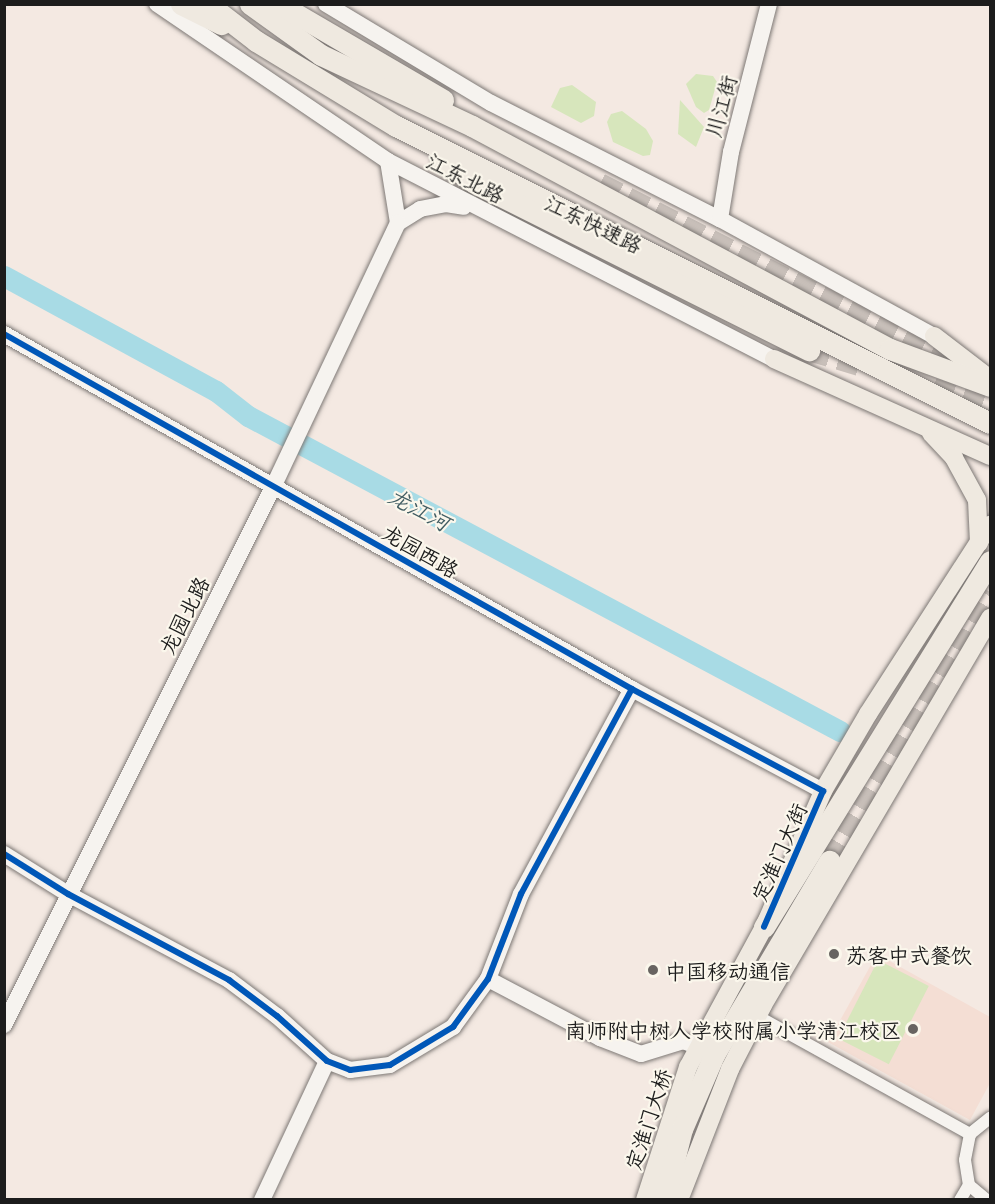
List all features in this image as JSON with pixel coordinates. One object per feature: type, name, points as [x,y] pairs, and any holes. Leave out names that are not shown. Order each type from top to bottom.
[{"type":"highway","points":[[181,4],[256,41]]},
{"type":"highway","name":"江东快速路","points":[[208,4],[256,41],[396,126],[990,423]]},
{"type":"highway","name":"江东快速路","points":[[250,4],[321,56],[472,126],[890,349],[936,364],[990,386]]},
{"type":"highway","points":[[279,4],[366,52]]},
{"type":"highway","points":[[294,4],[366,52],[453,105],[600,183]]},
{"type":"highway","points":[[396,126],[473,182],[809,350]]},
{"type":"highway","points":[[924,389],[935,386],[941,376],[936,364]]},
{"type":"highway","points":[[764,927],[985,552]]},
{"type":"highway","points":[[664,1200],[682,1129],[714,1055],[829,861]]},
{"type":"main road","name":"江东北路","points":[[157,4],[388,161],[774,359]]},
{"type":"main road","points":[[326,4],[491,103],[720,219],[934,336],[990,363]]},
{"type":"main road","name":"川江街","points":[[720,219],[731,152],[769,4]]},
{"type":"main road","points":[[388,161],[398,223],[420,209],[446,204],[482,211]]},
{"type":"main road","name":"龙园北路","points":[[4,1025],[274,485],[398,223]]},
{"type":"main road","name":"龙园西路","points":[[4,334],[632,689],[823,791]]},
{"type":"main road","points":[[934,336],[990,379]]},
{"type":"main road","points":[[774,359],[990,456]]},
{"type":"main road","points":[[926,427],[966,476],[977,500],[985,552]]},
{"type":"main road","name":"定淮门大街","points":[[764,927],[823,791],[868,714],[985,552],[990,525]]},
{"type":"main road","points":[[679,1200],[730,1069],[757,1016],[990,618]]},
{"type":"main road","points":[[4,854],[68,894],[229,980],[277,1016],[327,1061],[350,1070],[390,1065],[453,1027],[488,979],[521,894],[632,689]]},
{"type":"main road","name":"定淮门大桥","points":[[645,1200],[688,1067],[697,1046],[764,927]]},
{"type":"main road","points":[[488,979],[600,1038],[641,1054],[683,1041],[697,1046]]},
{"type":"main road","points":[[262,1200],[327,1061]]},
{"type":"street","points":[[757,1016],[970,1134]]},
{"type":"street","points":[[960,1200],[969,1185],[965,1160],[970,1134],[990,1118]]},
{"type":"street","points":[[969,1185],[987,1200]]},
{"type":"shaded area","name":"南师附中树人学校附属小学清江校区","points":[[877,954],[990,1017],[990,1083],[970,1120],[828,1042]]},
{"type":"green space","points":[[696,74],[713,76],[717,82],[709,110],[704,113],[696,107],[686,84]]},
{"type":"green space","points":[[572,85],[596,102],[594,116],[581,123],[551,107],[560,88]]},
{"type":"green space","points":[[680,100],[704,127],[696,147],[678,134]]},
{"type":"green space","points":[[622,111],[646,129],[653,141],[650,155],[643,156],[613,142],[607,122],[611,114]]},
{"type":"green space","points":[[878,960],[929,986],[889,1064],[838,1038]]},
{"type":"waterway","name":"龙江河","points":[[4,276],[216,391],[248,416],[840,731]]},
{"type":"tunnel","points":[[600,183],[971,372]]},
{"type":"tunnel","points":[[809,350],[866,367]]},
{"type":"tunnel","points":[[933,388],[990,406]]},
{"type":"tunnel","points":[[829,861],[990,591]]},
{"type":"cycle path","points":[[4,334],[632,689],[823,791],[764,927]]},
{"type":"cycle path","points":[[4,854],[68,894],[229,980],[277,1016],[327,1061],[350,1070],[390,1065],[453,1027],[488,979],[521,894],[632,689]]},
{"type":"place","name":"苏客中式餐饮","points":[[834,954]]},
{"type":"place","name":"中国移动通信","points":[[653,970]]},
{"type":"place","name":"南师附中树人学校附属小学清江校区","points":[[913,1029]]}]
